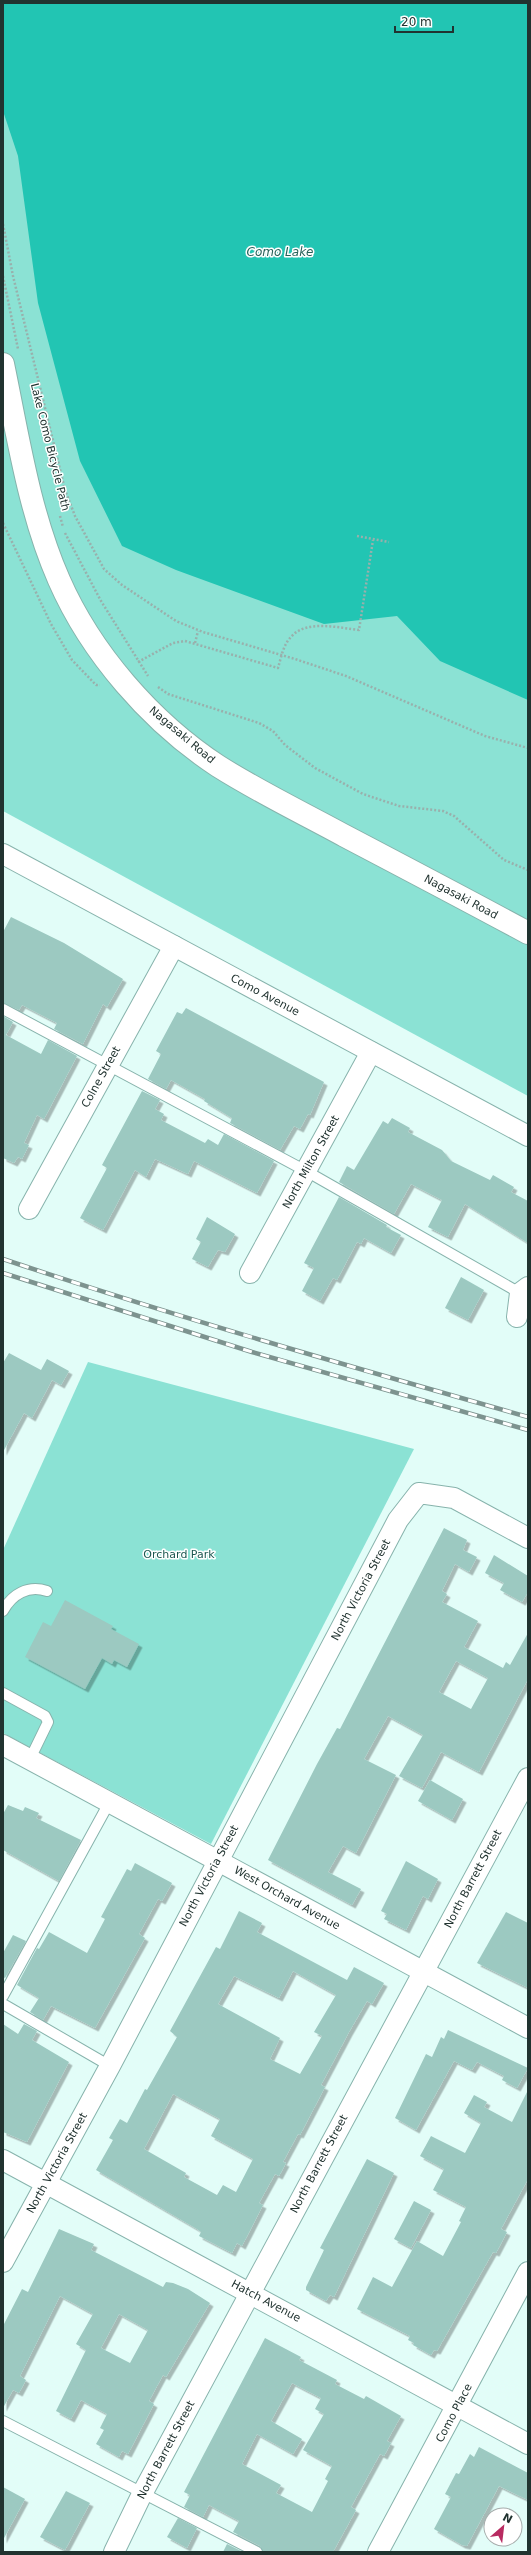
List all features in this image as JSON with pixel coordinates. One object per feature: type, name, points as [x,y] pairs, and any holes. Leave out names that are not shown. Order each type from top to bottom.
[{"type":"street","name":"Nagasaki Road","points":[[11,359],[36,514],[46,548],[59,581],[93,640],[118,673],[160,720],[217,765],[528,933]]},
{"type":"street","name":"Como Avenue","points":[[3,854],[528,1136]]},
{"type":"street","name":"Colne Street","points":[[29,1209],[106,1065],[174,946]]},
{"type":"street","name":"North Milton Street","points":[[250,1273],[371,1052]]},
{"type":"street","points":[[517,1318],[524,1290]]},
{"type":"street","name":"North Victoria Street","points":[[3,2262],[110,2066],[398,1520],[419,1493],[454,1498],[528,1538]]},
{"type":"street","name":"West Orchard Avenue","points":[[3,1745],[528,2028]]},
{"type":"street","name":"North Barrett Street","points":[[114,2552],[143,2492],[528,1778]]},
{"type":"street","name":"Hatch Avenue","points":[[3,2160],[250,2292],[528,2444]]},
{"type":"street","name":"Como Place","points":[[378,2552],[458,2406],[528,2272]]},
{"type":"lane","points":[[3,1009],[306,1171],[524,1290]]},
{"type":"lane","points":[[3,1611],[17,1593],[38,1588],[47,1591]]},
{"type":"lane","points":[[3,1693],[45,1716],[48,1722],[30,1759]]},
{"type":"lane","points":[[3,1996],[109,1803]]},
{"type":"lane","points":[[3,2004],[110,2066]]},
{"type":"lane","points":[[3,2421],[257,2552]]},
{"type":"path","points":[[3,224],[56,460],[75,516],[104,568],[122,585],[155,608],[198,631],[282,656],[383,691],[486,736],[528,748]]},
{"type":"path","points":[[3,276],[11,359]]},
{"type":"path","name":"Lake Como Bicycle Path","points":[[59,514],[66,535],[94,588],[146,673]]},
{"type":"path","points":[[3,523],[41,603],[72,660],[96,685],[105,685],[118,673],[173,643],[185,641],[195,643],[278,668],[291,636],[302,629],[316,626],[359,630],[373,540]]},
{"type":"path","points":[[357,536],[389,542]]},
{"type":"path","points":[[195,643],[198,631]]},
{"type":"path","points":[[164,692],[259,723],[273,731],[285,744],[315,768],[362,794],[400,806],[443,810],[454,816],[504,860],[528,870]]},
{"type":"green space","points":[[3,3],[528,3],[528,1096],[3,811]]},
{"type":"green space","name":"Orchard Park","points":[[88,1362],[414,1449],[211,1844],[3,1733],[3,1550]]},
{"type":"water","name":"Como Lake","points":[[3,3],[528,3],[528,700],[440,661],[397,616],[324,624],[176,570],[122,546],[80,461],[38,303],[18,156],[3,111]]},
{"type":"building","points":[[11,917],[64,943],[123,979],[107,1007],[103,1004],[83,1044],[54,1029],[57,1023],[22,1005],[19,1010],[3,1003],[3,932]]},
{"type":"building","points":[[186,1008],[324,1082],[310,1115],[308,1114],[300,1129],[294,1126],[280,1150],[230,1123],[232,1118],[204,1101],[205,1099],[171,1080],[166,1089],[148,1079],[161,1054],[156,1051],[177,1012],[182,1014]]},
{"type":"building","points":[[3,1016],[13,1022],[6,1035],[41,1054],[48,1040],[77,1056],[44,1119],[37,1115],[24,1143],[29,1145],[22,1159],[18,1157],[14,1163],[3,1158]]},
{"type":"building","points":[[142,1091],[160,1100],[155,1109],[164,1114],[161,1120],[205,1143],[208,1139],[218,1145],[224,1134],[274,1161],[257,1193],[194,1161],[188,1174],[155,1159],[146,1177],[135,1170],[103,1230],[80,1218],[107,1168],[102,1165]]},
{"type":"building","points":[[392,1118],[410,1128],[408,1132],[442,1150],[451,1161],[490,1180],[493,1175],[514,1187],[511,1192],[528,1201],[528,1243],[465,1204],[448,1237],[428,1227],[442,1200],[411,1184],[394,1214],[339,1182],[347,1166],[354,1170],[383,1121],[388,1124]]},
{"type":"building","points":[[339,1197],[387,1225],[386,1227],[401,1235],[391,1253],[364,1238],[361,1244],[357,1242],[337,1280],[333,1278],[320,1301],[302,1291],[314,1268],[304,1263]]},
{"type":"building","points":[[207,1217],[235,1234],[225,1252],[218,1250],[208,1267],[192,1259],[201,1242],[196,1239]]},
{"type":"building","points":[[461,1277],[484,1290],[468,1320],[445,1308]]},
{"type":"building","points":[[9,1353],[41,1370],[47,1359],[69,1371],[61,1385],[52,1380],[32,1418],[24,1413],[3,1452],[3,1363]]},
{"type":"building","points":[[444,1528],[467,1540],[463,1550],[477,1557],[469,1572],[455,1564],[442,1591],[447,1594],[442,1602],[478,1621],[464,1647],[503,1668],[506,1662],[510,1665],[528,1633],[528,1679],[479,1772],[441,1752],[422,1788],[399,1776],[423,1735],[388,1716],[364,1759],[396,1775],[356,1853],[343,1846],[328,1872],[361,1889],[352,1905],[268,1860],[317,1764],[337,1728],[340,1729]],"holes":[[[456,1661],[488,1678],[471,1709],[439,1692]]]},
{"type":"building","points":[[494,1555],[528,1576],[528,1592],[522,1602],[500,1590],[504,1583],[485,1573]]},
{"type":"building","points":[[65,1600],[113,1626],[111,1629],[139,1644],[127,1667],[114,1660],[112,1664],[102,1658],[85,1689],[25,1657],[43,1622],[51,1626]]},
{"type":"building","points":[[430,1780],[463,1799],[452,1820],[418,1801]]},
{"type":"building","points":[[8,1805],[23,1811],[25,1807],[39,1813],[36,1818],[81,1840],[59,1881],[3,1850],[3,1814]]},
{"type":"building","points":[[406,1861],[438,1879],[428,1899],[423,1896],[406,1930],[384,1919],[387,1914],[381,1911]]},
{"type":"building","points":[[135,1863],[172,1883],[162,1901],[158,1899],[139,1934],[145,1938],[95,2028],[51,2006],[43,2020],[30,2012],[39,1998],[17,1985],[37,1948],[39,1949],[49,1932],[87,1953],[105,1919],[101,1917],[127,1869],[131,1871]]},
{"type":"building","points":[[239,1911],[262,1923],[257,1932],[347,1980],[354,1967],[384,1983],[372,2004],[367,2001],[349,2032],[321,2085],[325,2087],[300,2135],[298,2134],[283,2162],[286,2163],[279,2176],[275,2174],[259,2203],[263,2205],[242,2246],[237,2243],[232,2253],[199,2236],[201,2232],[197,2229],[96,2170],[113,2140],[109,2138],[120,2119],[127,2123],[145,2089],[147,2090],[177,2037],[170,2031],[216,1947],[220,1949]],"holes":[[[293,1971],[336,1995],[314,2032],[322,2036],[300,2074],[270,2059],[280,2038],[218,2004],[234,1976],[279,1998]],[[173,2094],[220,2119],[211,2136],[253,2159],[236,2192],[223,2185],[217,2195],[184,2177],[186,2173],[144,2149]]]},
{"type":"building","points":[[506,1912],[528,1923],[528,1988],[477,1963]]},
{"type":"building","points":[[13,1935],[26,1941],[5,1978],[3,1977],[3,1953]]},
{"type":"building","points":[[3,2024],[18,2034],[24,2024],[37,2031],[32,2040],[69,2062],[27,2142],[3,2132]]},
{"type":"building","points":[[448,2030],[528,2068],[517,2088],[502,2080],[504,2076],[477,2062],[472,2070],[454,2061],[416,2130],[395,2118],[426,2054],[432,2057],[441,2037],[444,2039]]},
{"type":"building","points":[[528,2090],[528,2179],[501,2229],[507,2232],[496,2253],[493,2252],[437,2351],[434,2350],[431,2355],[413,2345],[414,2343],[408,2340],[410,2336],[357,2309],[373,2277],[392,2287],[417,2241],[443,2256],[461,2222],[459,2221],[466,2207],[433,2190],[444,2169],[420,2156],[431,2136],[465,2153],[481,2123],[464,2113],[474,2095],[487,2102],[484,2107],[512,2122]]},
{"type":"building","points":[[367,2159],[394,2173],[334,2297],[330,2295],[326,2301],[306,2290],[306,2287],[324,2250],[320,2248]]},
{"type":"building","points":[[414,2201],[431,2210],[411,2248],[394,2239]]},
{"type":"building","points":[[59,2229],[94,2244],[91,2250],[163,2287],[166,2282],[173,2283],[188,2289],[210,2303],[166,2377],[163,2375],[149,2401],[154,2404],[128,2454],[122,2451],[119,2457],[96,2444],[104,2430],[100,2428],[107,2414],[81,2400],[71,2419],[56,2411],[86,2350],[76,2344],[93,2314],[60,2296],[20,2376],[26,2380],[19,2393],[13,2390],[3,2408],[3,2326],[22,2289],[28,2292]],"holes":[[[119,2314],[148,2330],[130,2363],[101,2348]]]},
{"type":"building","points":[[265,2338],[301,2357],[299,2360],[337,2380],[335,2384],[364,2399],[366,2396],[401,2416],[387,2441],[391,2443],[384,2456],[380,2454],[351,2507],[356,2510],[333,2552],[263,2552],[260,2546],[233,2532],[239,2521],[209,2505],[203,2517],[184,2507],[190,2495],[184,2492]],"holes":[[[292,2383],[321,2398],[315,2409],[324,2414],[303,2450],[332,2466],[325,2479],[328,2481],[312,2512],[276,2493],[281,2485],[242,2464],[257,2434],[293,2454],[302,2439],[271,2421]]]},
{"type":"building","points":[[479,2447],[528,2473],[528,2500],[499,2486],[488,2507],[483,2507],[483,2516],[467,2546],[462,2545],[434,2529],[451,2497],[445,2494],[456,2473],[459,2474],[470,2454],[474,2457]]},
{"type":"building","points":[[3,2487],[25,2499],[3,2540]]},
{"type":"building","points":[[66,2491],[90,2503],[65,2550],[40,2537]]},
{"type":"building","points":[[178,2518],[197,2528],[187,2548],[167,2537]]},
{"type":"building","points":[[227,2544],[243,2552],[223,2552]]},
{"type":"railway","points":[[3,1259],[199,1321],[528,1417]]},
{"type":"railway","points":[[3,1273],[252,1352],[528,1430]]}]
